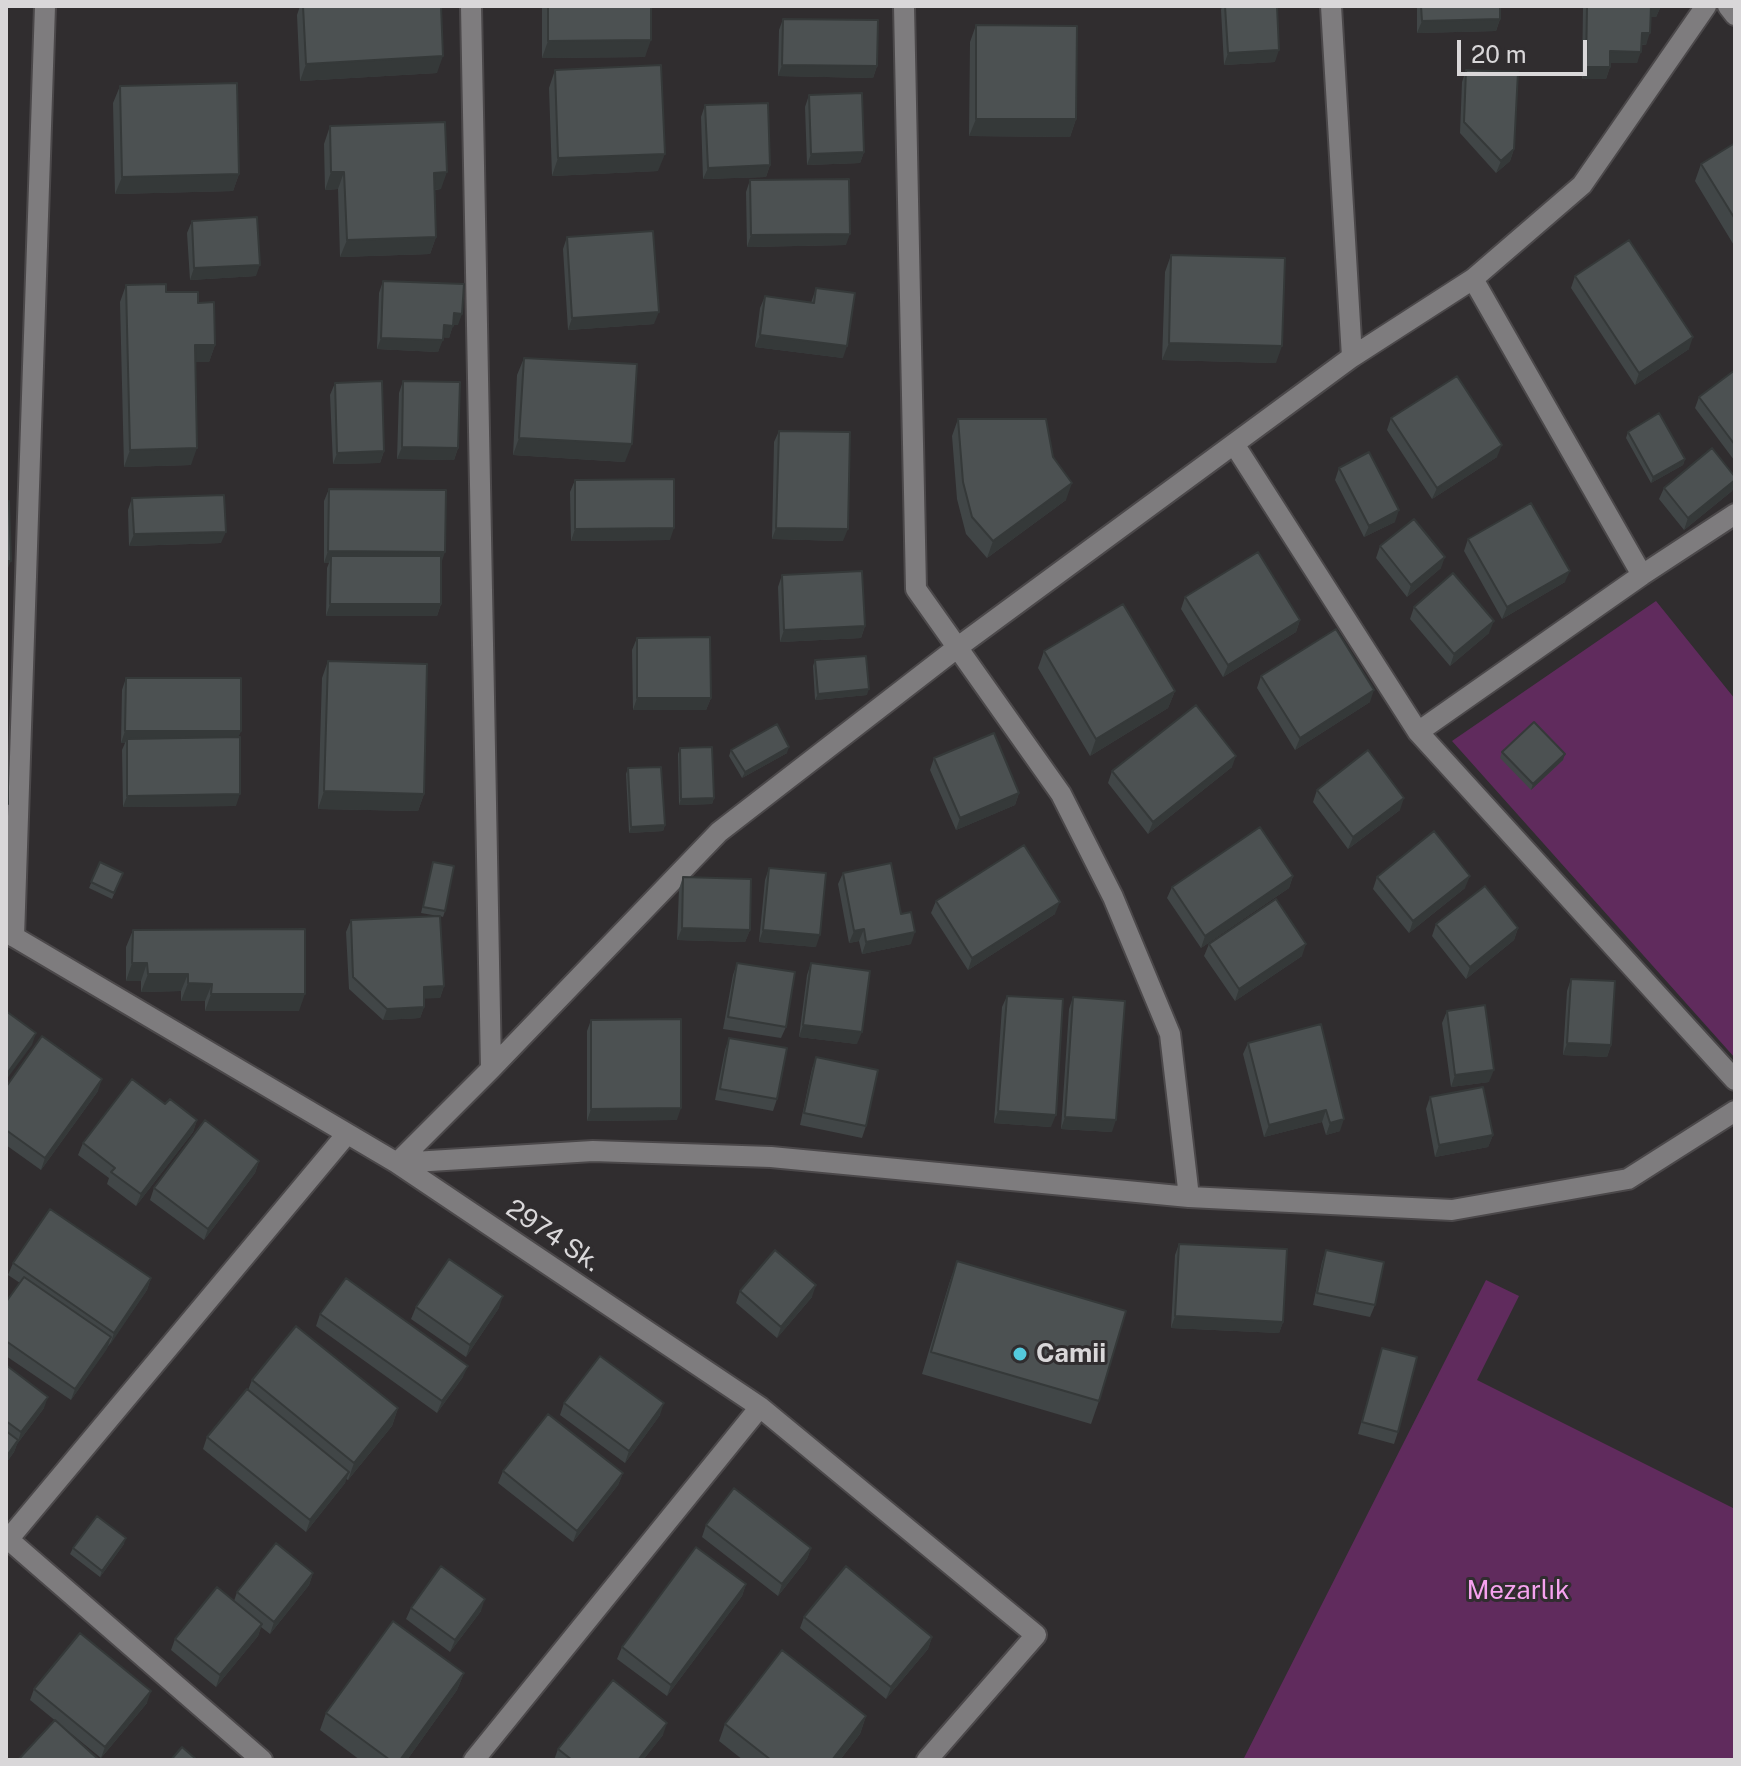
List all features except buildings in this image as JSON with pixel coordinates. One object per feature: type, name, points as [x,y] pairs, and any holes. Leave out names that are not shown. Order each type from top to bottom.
[{"type":"street","points":[[10,935],[45,6]]},
{"type":"street","points":[[471,6],[491,1069]]},
{"type":"street","points":[[904,6],[916,589],[1061,794],[1113,897],[1170,1034],[1189,1197]]},
{"type":"street","points":[[1331,6],[1352,357]]},
{"type":"street","points":[[397,1163],[719,832],[958,647],[1352,357],[1473,279],[1582,185],[1706,6]]},
{"type":"street","points":[[1728,6],[1735,15]]},
{"type":"street","points":[[1473,279],[1642,575]]},
{"type":"street","points":[[1234,444],[1418,732],[1735,1080]]},
{"type":"street","points":[[1418,732],[1642,575],[1735,514]]},
{"type":"street","name":"2974 Sk.","points":[[10,935],[397,1163],[760,1407],[1036,1635],[927,1760]]},
{"type":"street","points":[[397,1163],[593,1151],[771,1157],[1189,1197],[1452,1210],[1628,1179],[1735,1111]]},
{"type":"street","points":[[262,1760],[8,1541],[346,1135]]},
{"type":"street","points":[[474,1760],[760,1407]]},
{"type":"green space","points":[[1656,601],[1735,699],[1735,1058],[1452,741]]},
{"type":"green space","name":"Mezarlık","points":[[1486,1280],[1519,1296],[1477,1380],[1735,1509],[1735,1760],[1243,1760]]},
{"type":"place","name":"Camii","points":[[1020,1354]]}]
